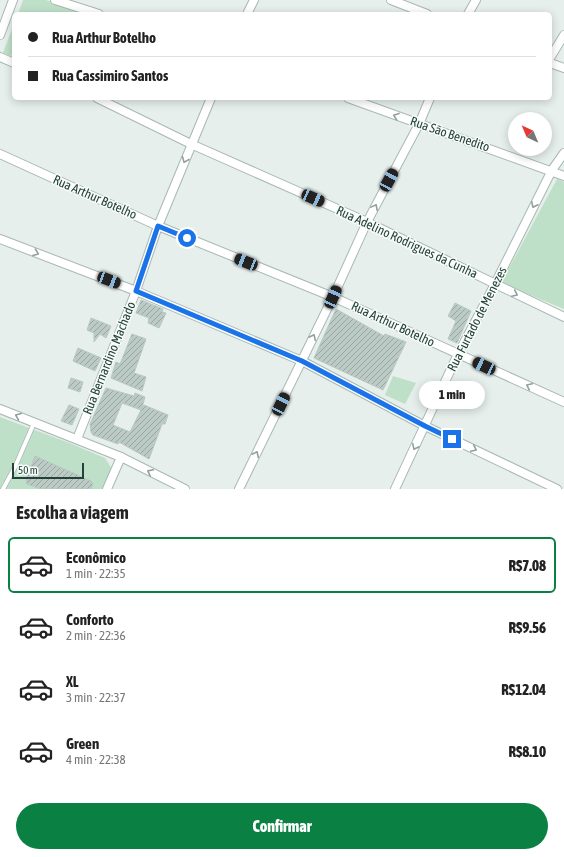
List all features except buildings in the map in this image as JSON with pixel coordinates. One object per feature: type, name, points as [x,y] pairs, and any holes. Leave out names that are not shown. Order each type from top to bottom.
[{"type":"street","points":[[0,35],[13,0]]},
{"type":"street","points":[[55,0],[93,12]]},
{"type":"street","points":[[249,12],[254,0]]},
{"type":"street","points":[[391,0],[422,12]]},
{"type":"street","points":[[469,12],[476,0]]},
{"type":"street","points":[[552,55],[564,35]]},
{"type":"street","points":[[0,57],[12,62]]},
{"type":"street","points":[[552,64],[564,68]]},
{"type":"street","name":"Rua Bernardino Machado","points":[[77,439],[136,291],[158,226],[210,100]]},
{"type":"street","name":"Rua São Benedito","points":[[353,100],[552,170],[564,176]]},
{"type":"street","points":[[239,489],[333,297],[367,222],[419,124],[429,100]]},
{"type":"street","name":"Rua Adelino Rodrigues da Cunha","points":[[112,101],[191,144],[367,222],[564,317]]},
{"type":"street","name":"Rua Furtado de Menezes","points":[[395,489],[458,354],[552,170],[564,152]]},
{"type":"street","name":"Rua Arthur Botelho","points":[[0,154],[158,226],[333,297],[564,402]]},
{"type":"street","points":[[0,239],[136,291],[302,361],[425,426],[557,489]]},
{"type":"street","points":[[0,409],[77,439],[186,489]]},
{"type":"street","points":[[107,489],[121,458]]},
{"type":"lane","points":[[3,489],[34,422]]},
{"type":"green space","points":[[23,0],[46,0],[81,12],[19,12]]},
{"type":"green space","points":[[12,29],[12,56],[3,53]]},
{"type":"green space","points":[[557,179],[564,182],[564,309],[501,283]]},
{"type":"green space","points":[[393,376],[416,383],[405,404],[385,395]]},
{"type":"green space","points":[[0,417],[105,458],[112,469],[103,489],[0,489]]},
{"type":"route","points":[[187,238],[158,226],[136,291],[302,361],[452,439]]}]
